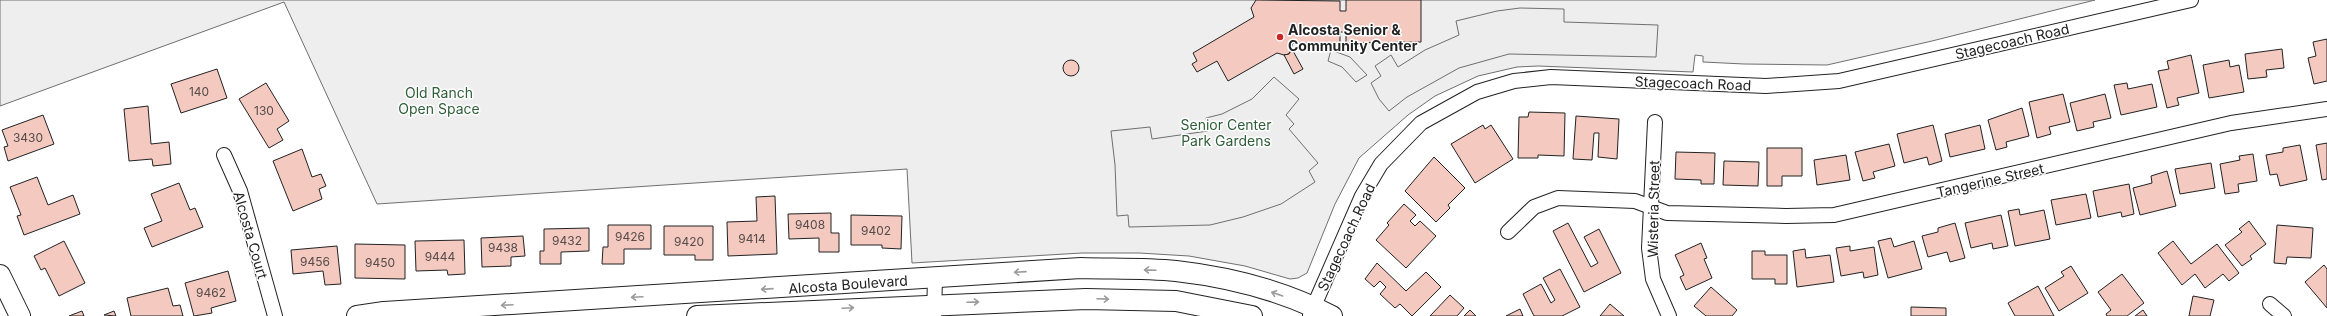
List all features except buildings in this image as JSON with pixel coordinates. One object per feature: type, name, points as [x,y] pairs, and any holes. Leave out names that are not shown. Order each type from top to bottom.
[{"type":"main road","name":"Alcosta Boulevard","points":[[357,316],[384,312],[1081,268],[1176,271],[1246,283],[1311,311],[1332,316]]},
{"type":"main road","points":[[0,275],[20,316]]},
{"type":"main road","name":"Alcosta Boulevard","points":[[697,316],[934,310],[1086,299],[1176,301],[1252,316]]},
{"type":"street","name":"Stagecoach Road","points":[[1311,311],[1362,196],[1381,164],[1422,123],[1476,92],[1514,81],[1551,77],[1766,86],[1839,81],[2191,0]]},
{"type":"street","name":"Tangerine Street","points":[[1508,232],[1534,207],[1558,198],[1635,201],[1652,206],[1667,213],[1786,216],[1834,214],[2231,124],[2327,109]]},
{"type":"street","name":"Wisteria Street","points":[[1655,122],[1649,248],[1653,279],[1669,316]]},
{"type":"street","name":"Alcosta Court","points":[[224,155],[240,191],[275,316]]},
{"type":"street","points":[[934,310],[935,278]]},
{"type":"street","points":[[2270,304],[2284,316]]},
{"type":"green space","points":[[0,0],[2095,0],[1932,41],[1827,65],[1703,62],[1703,56],[1695,55],[1693,72],[1538,66],[1517,67],[1478,76],[1435,96],[1408,115],[1359,158],[1335,204],[1307,273],[1298,278],[1290,279],[1245,266],[1189,256],[1139,253],[1082,253],[912,263],[907,169],[377,204],[284,2],[0,106]]},
{"type":"shaded area","points":[[1520,8],[1564,9],[1564,22],[1658,25],[1656,57],[1509,54],[1459,68],[1407,97],[1389,111],[1379,99],[1371,83],[1381,76],[1375,66],[1391,55],[1398,67],[1425,50],[1459,35],[1456,21],[1497,11]]},
{"type":"shaded area","points":[[1331,50],[1350,57],[1367,75],[1356,82],[1342,67],[1328,61]]},
{"type":"shaded area","points":[[1274,77],[1299,99],[1286,115],[1294,124],[1289,129],[1318,163],[1309,171],[1315,182],[1281,204],[1243,217],[1210,225],[1129,227],[1128,215],[1117,216],[1115,165],[1111,131],[1150,127],[1152,139],[1208,131],[1206,118],[1222,114],[1252,99]]},
{"type":"place","name":"Alcosta Senior & Community Center","points":[[1280,37]]},
{"type":"park label","name":"Old Ranch Open Space","points":[[439,100]]},
{"type":"park label","name":"Senior Center Park Gardens","points":[[1226,132]]}]
